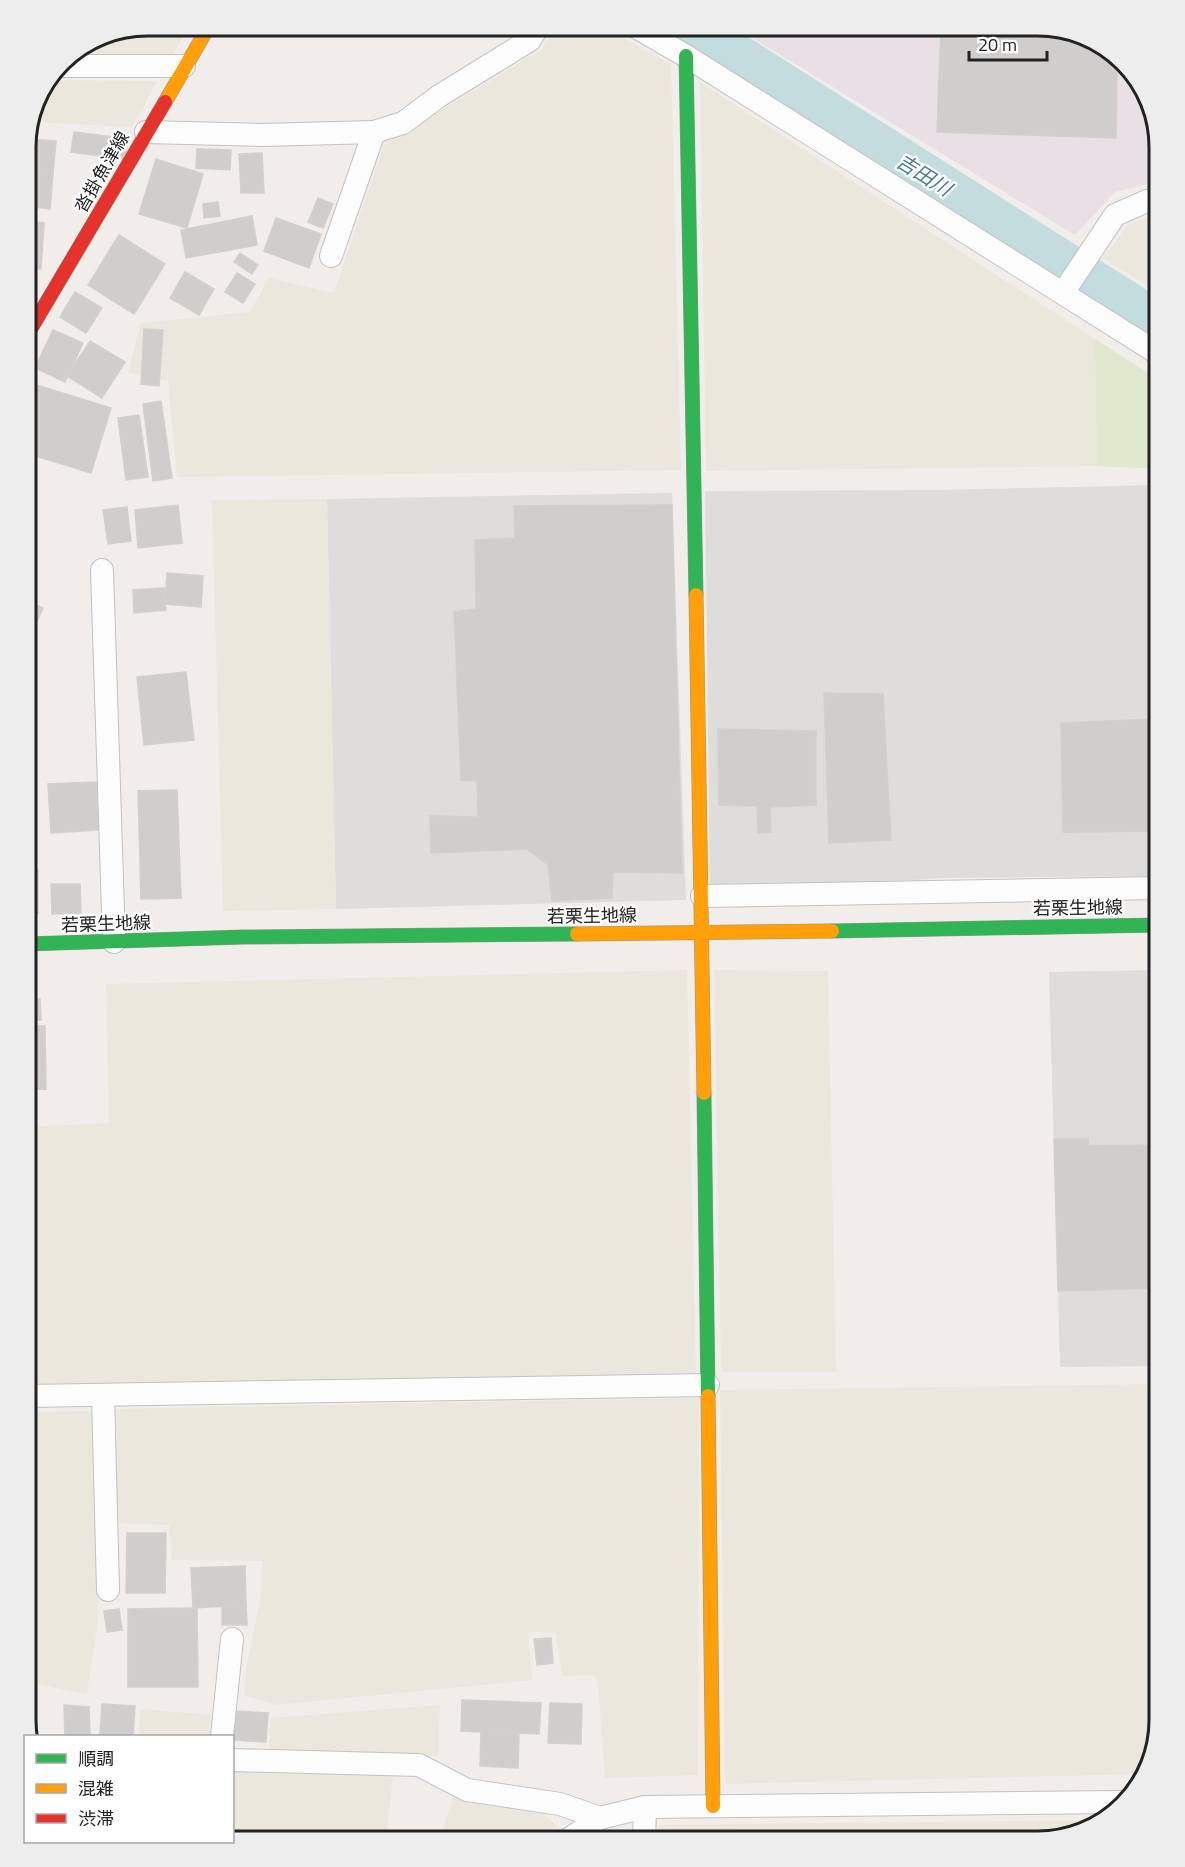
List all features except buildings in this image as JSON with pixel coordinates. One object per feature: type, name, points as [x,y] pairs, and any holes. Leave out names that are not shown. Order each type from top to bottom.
[{"type":"street","name":"沓掛魚津線","points":[[36,320],[203,36]]},
{"type":"street","points":[[146,132],[261,135],[374,132],[403,123],[439,96],[530,40],[532,36]]},
{"type":"street","points":[[651,36],[1149,347]]},
{"type":"street","points":[[686,56],[702,896],[713,1806]]},
{"type":"street","points":[[72,66],[184,66]]},
{"type":"street","points":[[331,256],[374,132]]},
{"type":"street","points":[[1063,293],[1115,215],[1149,201]]},
{"type":"street","points":[[102,570],[114,942]]},
{"type":"street","points":[[702,896],[1149,888]]},
{"type":"street","name":"若栗生地線","points":[[36,944],[243,937],[702,933],[1149,925]]},
{"type":"street","points":[[36,1396],[708,1386]]},
{"type":"street","points":[[103,1395],[108,1590]]},
{"type":"street","points":[[222,1735],[232,1639]]},
{"type":"street","points":[[234,1760],[419,1765],[467,1790],[560,1804],[600,1818]]},
{"type":"street","points":[[581,1831],[600,1818],[645,1808],[1112,1802]]},
{"type":"street","points":[[644,1831],[645,1808]]},
{"type":"shaded area","points":[[183,36],[172,56],[86,54],[105,44],[126,38]]},
{"type":"shaded area","points":[[551,36],[619,36],[671,64],[681,470],[177,477],[168,381],[128,373],[141,323],[250,312],[269,278],[334,293],[384,145],[542,49]]},
{"type":"shaded area","points":[[749,36],[1045,36],[1087,47],[1100,55],[1121,74],[1138,98],[1148,133],[1149,184],[1115,192],[1075,235]]},
{"type":"shaded area","points":[[59,80],[157,81],[132,127],[39,122],[44,105]]},
{"type":"shaded area","points":[[700,82],[1095,339],[1097,466],[706,471]]},
{"type":"shaded area","points":[[1149,217],[1149,287],[1103,258],[1128,225]]},
{"type":"shaded area","points":[[1149,485],[1149,876],[946,878],[829,884],[710,886],[705,491],[938,490]]},
{"type":"shaded area","points":[[672,493],[686,900],[336,909],[327,499]]},
{"type":"shaded area","points":[[327,499],[336,909],[223,911],[212,500]]},
{"type":"shaded area","points":[[687,970],[696,1377],[36,1384],[36,1127],[109,1123],[106,984]]},
{"type":"shaded area","points":[[714,970],[828,971],[836,1372],[721,1372]]},
{"type":"shaded area","points":[[1149,970],[1149,1366],[1060,1367],[1049,972]]},
{"type":"shaded area","points":[[1149,1384],[1149,1720],[1147,1741],[1135,1774],[725,1784],[720,1390]]},
{"type":"shaded area","points":[[699,1398],[698,1775],[605,1778],[598,1683],[594,1675],[562,1676],[556,1633],[528,1632],[532,1680],[275,1705],[244,1695],[246,1670],[261,1594],[262,1561],[172,1560],[169,1525],[115,1523],[114,1409]]},
{"type":"shaded area","points":[[92,1411],[98,1620],[87,1694],[36,1684],[36,1412]]},
{"type":"shaded area","points":[[440,1705],[438,1756],[269,1751],[271,1718]]},
{"type":"shaded area","points":[[141,1709],[211,1715],[210,1735],[138,1735]]},
{"type":"shaded area","points":[[234,1772],[393,1776],[387,1830],[234,1831]]},
{"type":"shaded area","points":[[453,1797],[540,1810],[557,1826],[549,1831],[442,1831]]},
{"type":"shaded area","points":[[1087,1820],[1067,1827],[1038,1831],[659,1831],[659,1825]]},
{"type":"green space","points":[[1095,339],[1149,374],[1149,469],[1097,466]]},
{"type":"waterway","name":"吉田川","points":[[704,36],[1149,319]]},
{"type":"traffic: fast","points":[[686,56],[696,595]]},
{"type":"traffic: fast","points":[[832,931],[1149,925]]},
{"type":"traffic: fast","points":[[36,944],[243,937],[577,934]]},
{"type":"traffic: fast","points":[[704,1093],[708,1396]]},
{"type":"traffic: slow","points":[[165,102],[203,36]]},
{"type":"traffic: slow","points":[[696,595],[704,1093]]},
{"type":"traffic: slow","points":[[577,934],[832,931]]},
{"type":"traffic: slow","points":[[708,1396],[713,1806]]},
{"type":"traffic: jam","points":[[36,320],[165,102]]}]
